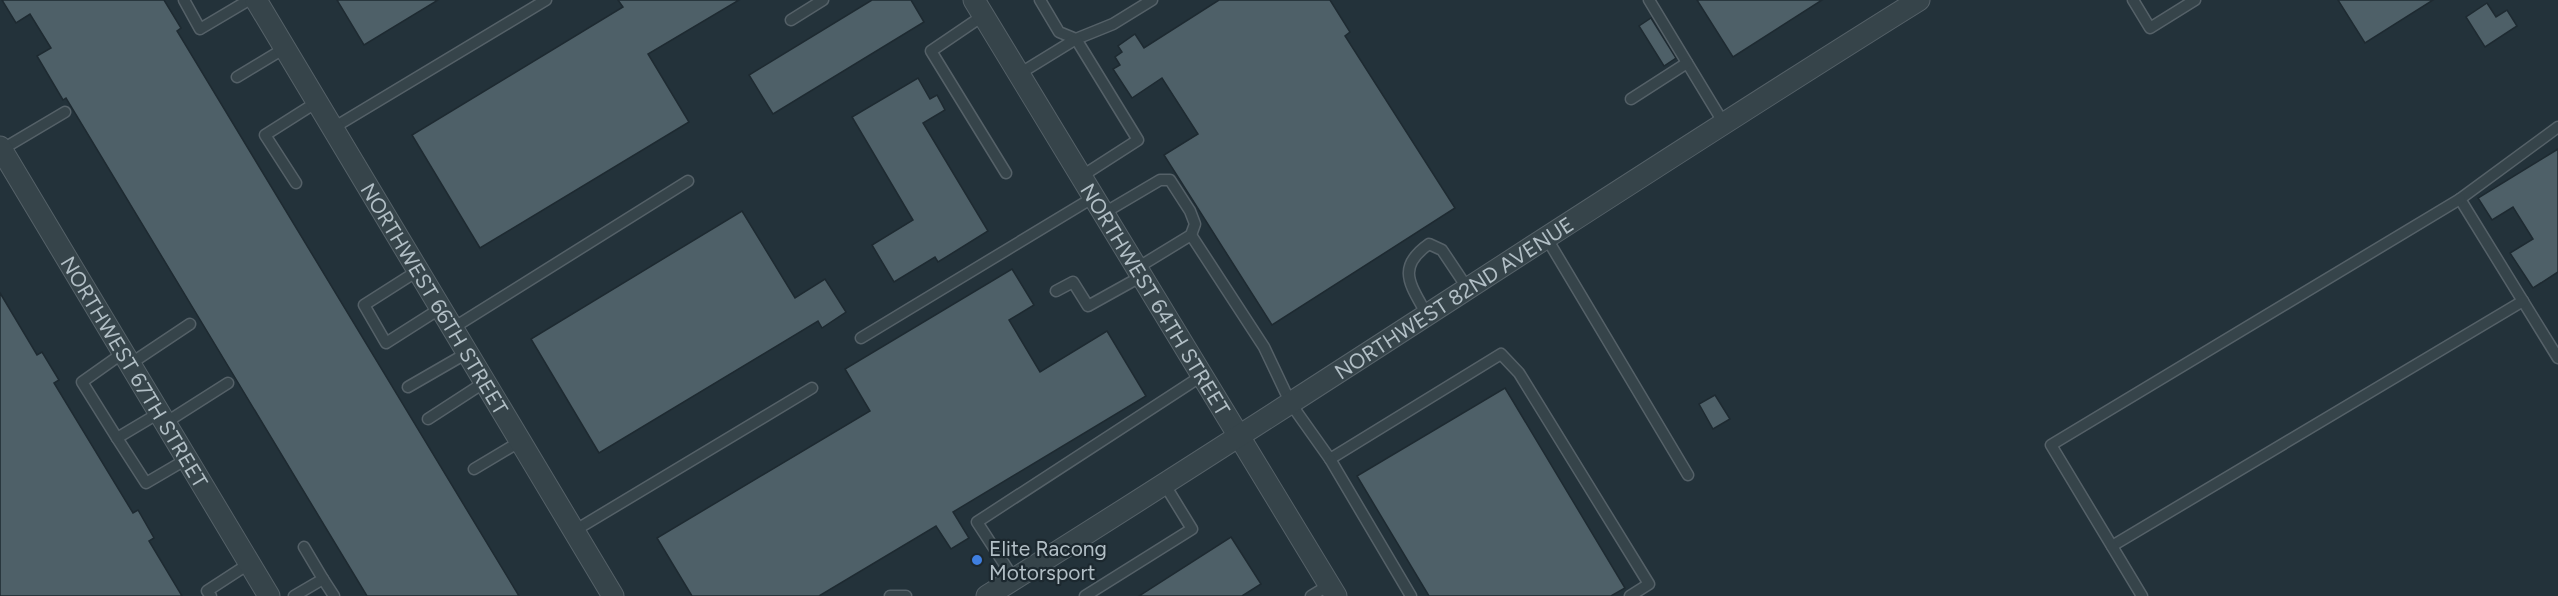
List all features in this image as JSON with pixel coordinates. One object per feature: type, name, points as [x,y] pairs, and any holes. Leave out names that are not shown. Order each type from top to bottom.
[{"type":"street","name":"NORTHWEST 66TH STREET","points":[[256,0],[613,596]]},
{"type":"street","name":"NORTHWEST 82ND AVENUE","points":[[1000,590],[1291,404],[1723,122],[1918,0]]},
{"type":"street","name":"NORTHWEST 64TH STREET","points":[[979,8],[1333,590]]},
{"type":"street","name":"NORTHWEST 67TH STREET","points":[[1,148],[269,596]]},
{"type":"lane","points":[[184,0],[200,29],[249,0]]},
{"type":"lane","points":[[333,128],[546,0]]},
{"type":"lane","points":[[791,20],[824,0]]},
{"type":"lane","points":[[1040,0],[1059,32],[1076,39],[1138,140],[1082,176]]},
{"type":"lane","points":[[1019,74],[1076,39],[1113,24],[1152,0]]},
{"type":"lane","points":[[1649,0],[1723,122]]},
{"type":"lane","points":[[2133,0],[2150,28],[2196,0]]},
{"type":"lane","points":[[979,8],[931,51],[1006,173]]},
{"type":"lane","points":[[237,77],[285,48]]},
{"type":"lane","points":[[1631,99],[1687,63]]},
{"type":"lane","points":[[296,183],[265,135],[317,102]]},
{"type":"lane","points":[[1,148],[65,112]]},
{"type":"lane","points":[[2142,596],[2051,445],[2460,199],[2558,127]]},
{"type":"lane","points":[[861,338],[1099,205],[1160,180],[1170,180],[1195,224],[1191,235],[1088,306],[1073,282],[1056,291]]},
{"type":"lane","points":[[453,328],[688,182]]},
{"type":"lane","points":[[2460,199],[2558,358]]},
{"type":"lane","points":[[1191,235],[1264,347],[1291,404],[1330,459],[1412,596]]},
{"type":"lane","points":[[1546,237],[1688,475]]},
{"type":"lane","points":[[1427,315],[1407,279],[1409,266],[1419,251],[1429,244],[1442,250],[1468,289]]},
{"type":"lane","points":[[418,270],[364,305],[386,343],[441,308]]},
{"type":"lane","points":[[2112,546],[2523,301]]},
{"type":"lane","points":[[187,459],[146,483],[82,382],[190,324]]},
{"type":"lane","points":[[408,387],[468,352]]},
{"type":"lane","points":[[1330,459],[1502,354],[1519,373],[1649,584],[1630,596]]},
{"type":"lane","points":[[1000,590],[977,522],[1203,375]]},
{"type":"lane","points":[[428,419],[485,382]]},
{"type":"lane","points":[[117,438],[162,418],[228,383]]},
{"type":"lane","points":[[574,531],[812,388]]},
{"type":"lane","points":[[474,469],[520,441]]},
{"type":"lane","points":[[1085,596],[1192,529],[1165,485]]},
{"type":"lane","points":[[304,547],[334,596]]},
{"type":"lane","points":[[211,596],[207,591],[250,563]]},
{"type":"lane","points":[[294,596],[323,579]]},
{"type":"lane","points":[[1311,596],[1333,590]]},
{"type":"lane","points":[[890,596],[906,596]]},
{"type":"building","points":[[2,0],[164,0],[181,28],[177,31],[519,596],[367,596],[66,98],[63,100],[37,56],[51,48],[30,14],[16,23]]},
{"type":"building","points":[[337,0],[438,0],[364,45]]},
{"type":"building","points":[[618,0],[739,0],[648,54],[689,122],[480,248],[412,135],[623,7]]},
{"type":"building","points":[[872,0],[911,0],[924,22],[773,114],[749,75]]},
{"type":"building","points":[[1219,0],[1330,0],[1350,32],[1345,36],[1455,208],[1272,325],[1164,155],[1198,134],[1162,78],[1132,98],[1113,69],[1120,65],[1115,57],[1122,52],[1118,46],[1135,34],[1144,48]]},
{"type":"building","points":[[1697,0],[1822,0],[1733,57]]},
{"type":"building","points":[[2338,0],[2433,0],[2365,43]]},
{"type":"building","points":[[2487,3],[2496,17],[2507,10],[2517,26],[2485,47],[2466,17]]},
{"type":"building","points":[[1651,18],[1676,58],[1664,66],[1639,26]]},
{"type":"building","points":[[918,78],[930,99],[937,95],[945,110],[923,123],[988,231],[938,262],[935,257],[894,282],[872,245],[913,220],[852,117]]},
{"type":"building","points":[[2558,149],[2558,272],[2533,288],[2510,253],[2533,239],[2513,207],[2492,220],[2478,198]]},
{"type":"building","points":[[742,211],[795,298],[825,279],[846,312],[822,328],[818,321],[599,453],[531,339]]},
{"type":"building","points":[[1012,269],[1034,305],[1009,320],[1040,372],[1107,331],[1146,396],[953,512],[969,538],[951,549],[936,526],[819,596],[692,596],[657,538],[870,411],[845,369]]},
{"type":"building","points":[[0,293],[37,355],[42,352],[59,380],[54,383],[133,513],[138,510],[154,538],[149,541],[182,596],[0,596]]},
{"type":"building","points":[[1505,388],[1625,588],[1611,596],[1429,596],[1357,476]]},
{"type":"building","points":[[1715,395],[1730,419],[1713,429],[1699,404]]},
{"type":"building","points":[[1231,537],[1261,584],[1242,596],[1139,596]]},
{"type":"place","name":"Elite Racong Motorsport","points":[[977,560]]}]
